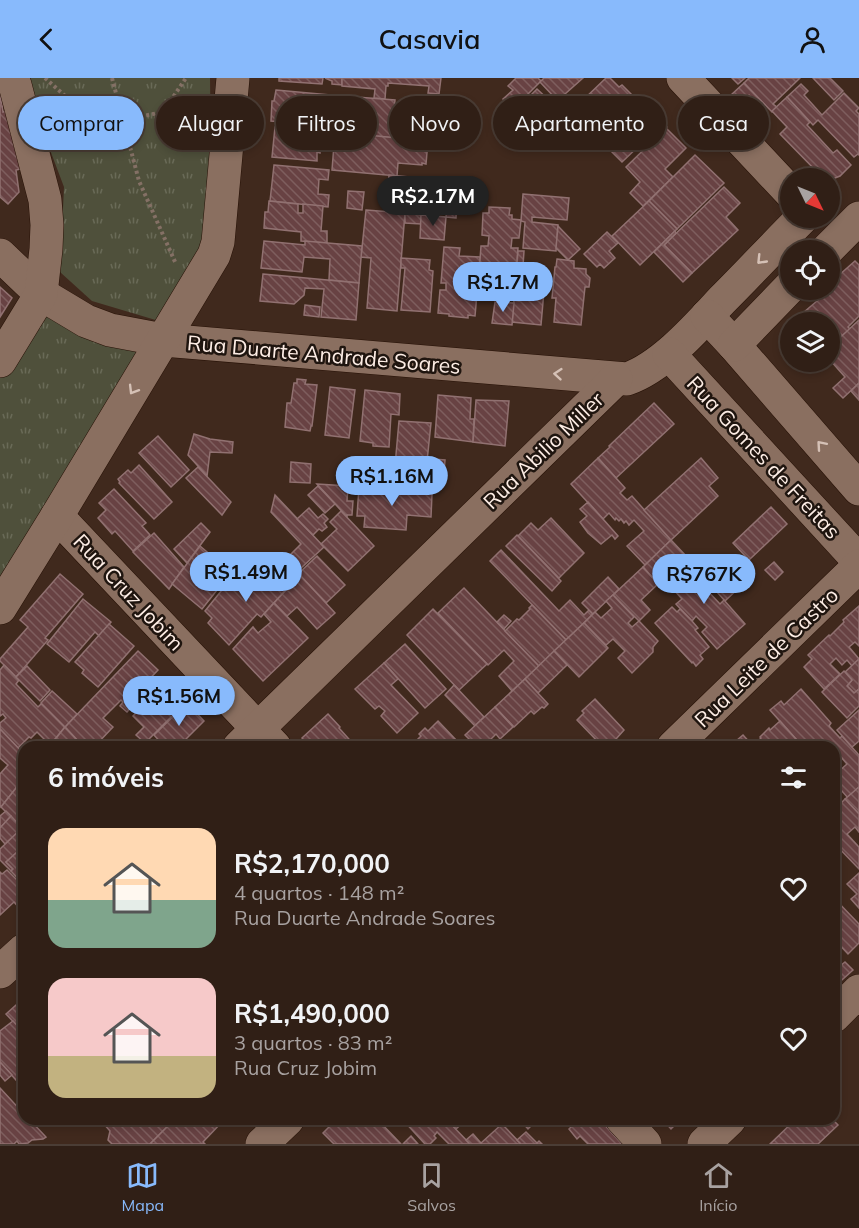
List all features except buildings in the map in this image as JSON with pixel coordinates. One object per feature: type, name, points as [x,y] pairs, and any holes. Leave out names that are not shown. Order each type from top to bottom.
[{"type":"street","points":[[0,361],[41,294],[46,249],[45,200],[12,78]]},
{"type":"street","points":[[0,608],[214,255],[218,242],[232,78]]},
{"type":"street","points":[[682,78],[780,181]]},
{"type":"street","name":"Rua Abilio Miller","points":[[257,741],[616,379],[627,379],[638,375],[669,354],[792,228]]},
{"type":"street","name":"Rua Duarte Andrade Soares","points":[[0,255],[41,294],[86,321],[110,330],[163,340],[616,379]]},
{"type":"street","points":[[734,345],[780,297]]},
{"type":"street","points":[[707,316],[859,489]]},
{"type":"street","name":"Rua Gomes de Freitas","points":[[669,354],[859,561]]},
{"type":"street","name":"Rua Cruz Jobim","points":[[57,516],[257,741]]},
{"type":"street","name":"Rua Leite de Castro","points":[[679,741],[859,566]]},
{"type":"street","points":[[0,972],[18,956]]},
{"type":"street","points":[[840,1010],[859,991]]},
{"type":"street","points":[[262,1144],[282,1125]]},
{"type":"street","points":[[628,1125],[645,1144]]},
{"type":"street","points":[[704,1144],[724,1125]]},
{"type":"path","points":[[45,78],[98,125],[163,112],[186,78]]},
{"type":"path","points":[[112,78],[139,181],[179,270]]},
{"type":"green space","points":[[23,78],[210,78],[210,96],[156,96],[156,150],[211,150],[212,232],[159,321],[92,301],[60,272],[64,187],[50,150],[144,150],[144,96],[30,96]]},
{"type":"green space","points":[[44,307],[87,339],[152,353],[0,592],[0,378]]}]
